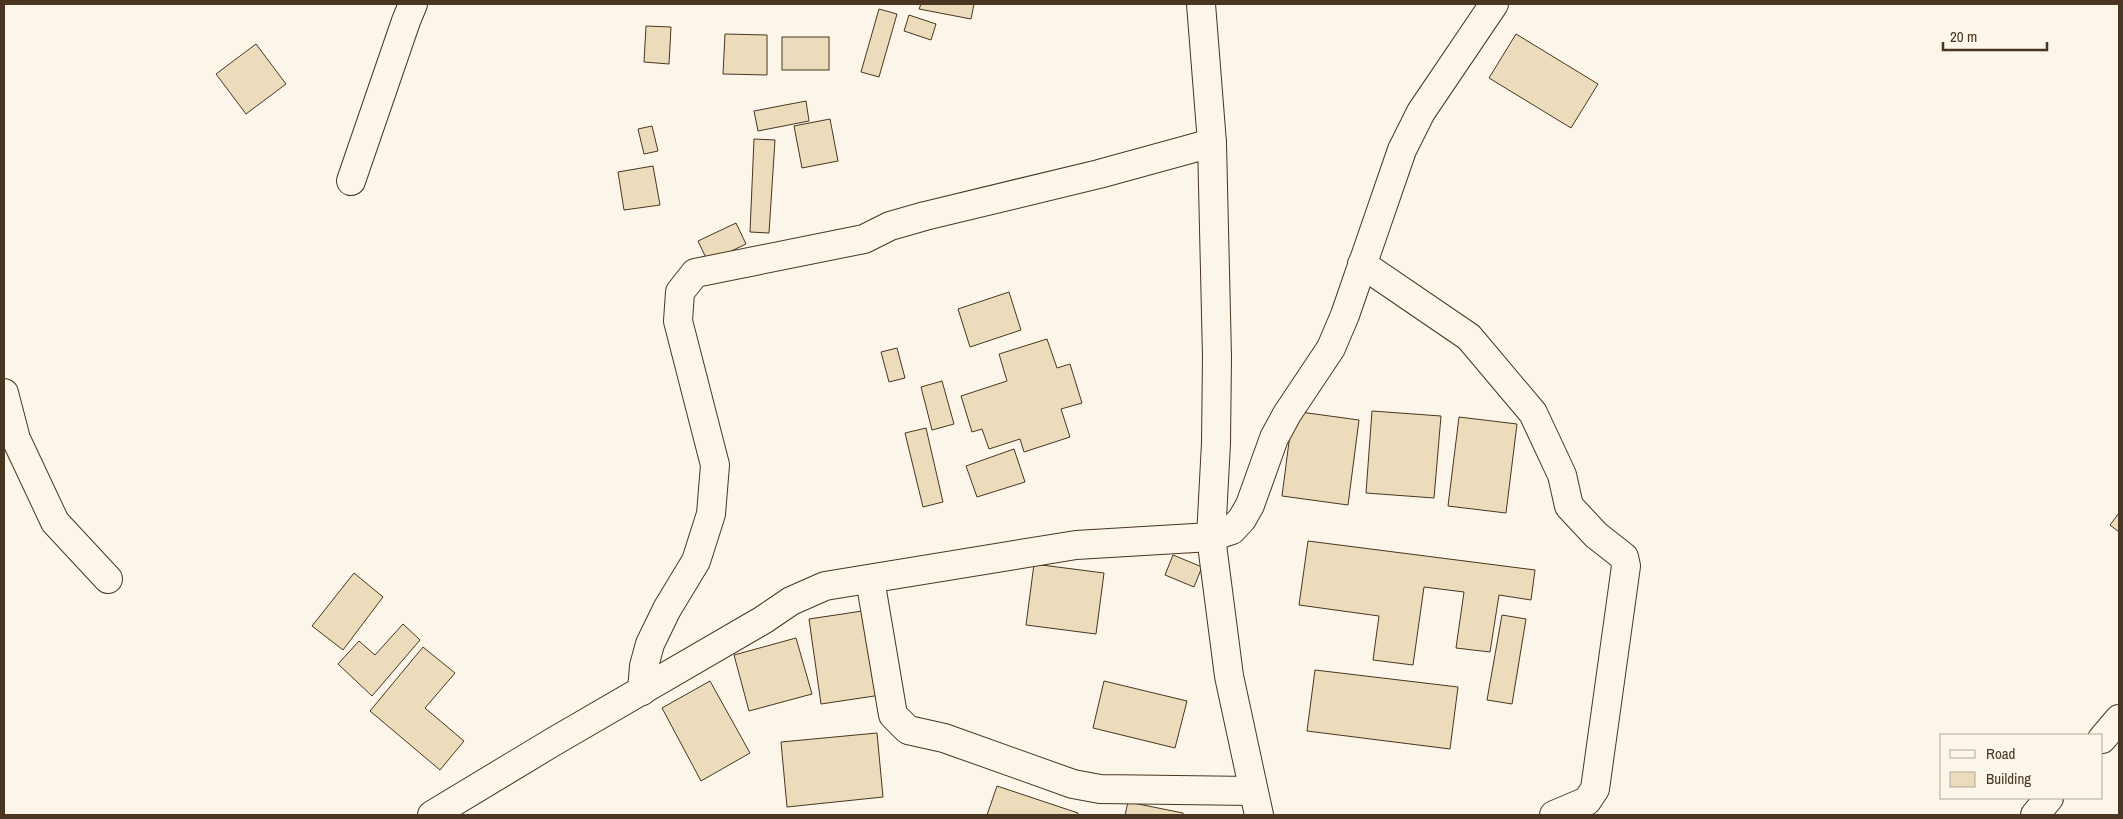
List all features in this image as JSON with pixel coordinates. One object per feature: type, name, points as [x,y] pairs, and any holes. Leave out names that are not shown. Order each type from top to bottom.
[{"type":"street","points":[[351,181],[413,4]]},
{"type":"street","points":[[870,579],[892,716],[908,730],[944,738],[1052,777],[1100,789],[1256,803],[1229,676],[1211,537],[1216,443],[1217,357],[1212,143],[1202,4]]},
{"type":"street","points":[[432,815],[763,620],[791,601],[826,586],[1076,545],[1211,537],[1232,530],[1242,519],[1266,465],[1274,438],[1287,414],[1331,348],[1345,316],[1402,150],[1421,112],[1494,4]]},
{"type":"street","points":[[642,691],[644,666],[650,644],[667,609],[696,561],[712,514],[714,465],[678,321],[680,292],[694,274],[864,239],[890,226],[925,216],[1098,174],[1212,143]]},
{"type":"street","points":[[1362,264],[1469,337],[1532,414],[1562,476],[1569,506],[1596,535],[1619,551],[1624,557],[1624,576],[1595,789],[1587,800],[1554,815]]},
{"type":"street","points":[[4,394],[16,439],[55,522],[108,579]]},
{"type":"street","points":[[2103,738],[2119,718]]},
{"type":"street","points":[[2035,815],[2049,799]]},
{"type":"building","points":[[921,4],[974,4],[971,19],[919,9]]},
{"type":"building","points":[[879,9],[897,14],[879,77],[861,72]]},
{"type":"building","points":[[909,15],[936,24],[931,40],[904,31]]},
{"type":"building","points":[[646,26],[671,27],[669,64],[644,62]]},
{"type":"building","points":[[725,34],[767,35],[767,75],[723,74]]},
{"type":"building","points":[[1516,34],[1598,84],[1571,128],[1489,78]]},
{"type":"building","points":[[782,37],[829,37],[829,70],[782,70]]},
{"type":"building","points":[[256,44],[286,84],[246,114],[216,74]]},
{"type":"building","points":[[806,101],[809,121],[758,131],[754,111]]},
{"type":"building","points":[[830,119],[838,161],[802,168],[794,126]]},
{"type":"building","points":[[652,126],[658,151],[644,154],[638,129]]},
{"type":"building","points":[[754,139],[775,140],[769,233],[750,232]]},
{"type":"building","points":[[653,166],[660,205],[624,210],[618,172]]},
{"type":"building","points":[[736,223],[746,244],[708,262],[698,241]]},
{"type":"building","points":[[1009,292],[1021,330],[970,347],[958,309]]},
{"type":"building","points":[[1047,339],[1057,368],[1070,364],[1082,403],[1061,409],[1070,437],[1024,452],[1020,439],[989,449],[982,429],[972,432],[961,396],[1007,381],[999,354]]},
{"type":"building","points":[[897,348],[905,378],[889,382],[881,352]]},
{"type":"building","points":[[942,381],[954,424],[932,430],[921,387]]},
{"type":"building","points":[[1293,411],[1359,420],[1348,505],[1282,496]]},
{"type":"building","points":[[1372,411],[1441,416],[1434,498],[1366,493]]},
{"type":"building","points":[[1459,417],[1517,424],[1506,513],[1448,506]]},
{"type":"building","points":[[926,428],[943,502],[923,507],[905,433]]},
{"type":"building","points":[[1014,449],[1025,482],[977,497],[966,466]]},
{"type":"building","points":[[2119,513],[2119,532],[2110,525]]},
{"type":"building","points":[[1308,541],[1535,570],[1531,600],[1499,595],[1490,652],[1456,648],[1464,592],[1424,587],[1413,665],[1373,660],[1379,616],[1299,605]]},
{"type":"building","points":[[1173,555],[1202,567],[1194,587],[1165,575]]},
{"type":"building","points":[[1034,564],[1104,573],[1096,634],[1026,625]]},
{"type":"building","points":[[354,573],[383,597],[343,650],[312,626]]},
{"type":"building","points":[[869,610],[881,695],[821,704],[809,619]]},
{"type":"building","points":[[1502,615],[1526,619],[1512,704],[1487,700]]},
{"type":"building","points":[[403,624],[420,640],[372,696],[338,664],[359,641],[375,655]]},
{"type":"building","points":[[796,638],[812,694],[749,711],[734,655]]},
{"type":"building","points":[[423,647],[455,673],[425,708],[464,741],[440,770],[370,711]]},
{"type":"building","points":[[1315,670],[1458,687],[1450,749],[1307,731]]},
{"type":"building","points":[[710,681],[750,753],[701,781],[662,708]]},
{"type":"building","points":[[1104,681],[1187,701],[1175,748],[1093,728]]},
{"type":"building","points":[[877,733],[883,797],[787,807],[781,742]]},
{"type":"building","points":[[997,786],[1078,813],[1077,815],[987,815]]},
{"type":"building","points":[[1128,802],[1183,813],[1183,815],[1125,815]]}]
